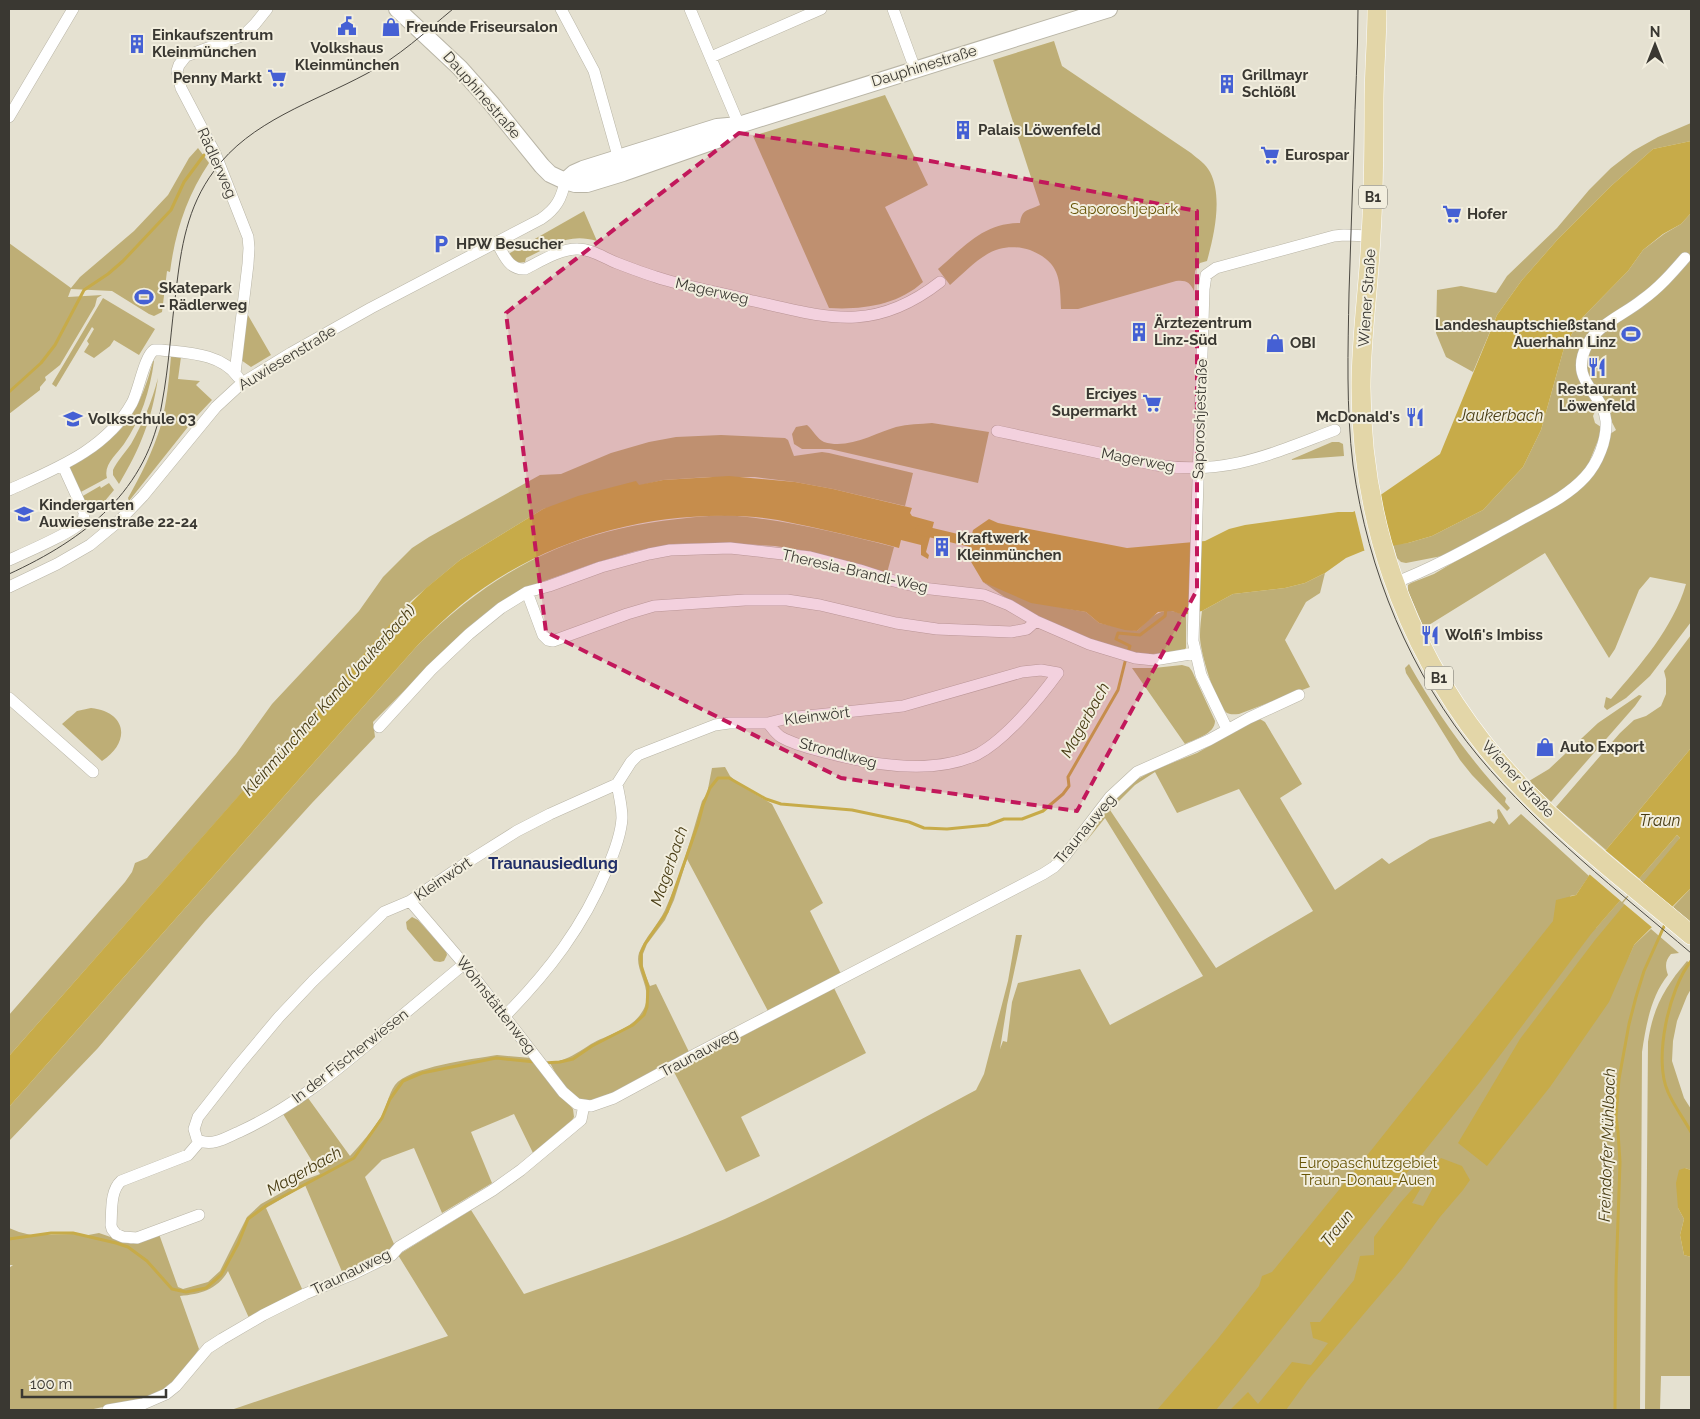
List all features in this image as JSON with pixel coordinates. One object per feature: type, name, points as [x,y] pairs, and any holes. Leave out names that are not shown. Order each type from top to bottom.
[{"type":"main road","name":"Dauphinestraße","points":[[397,9],[456,64],[491,103],[542,166],[550,174],[565,181],[587,184],[623,173],[720,139],[739,125]]},
{"type":"main road","name":"Dauphinestraße","points":[[565,181],[574,173],[583,169],[716,127],[739,125],[1104,9]]},
{"type":"main road","name":"Wiener Straße","points":[[1377,9],[1371,236],[1361,386],[1363,441],[1370,491],[1383,552],[1408,618],[1443,685],[1484,744],[1524,789],[1590,850],[1691,936]]},
{"type":"street","points":[[9,117],[73,9]]},
{"type":"street","name":"Rädlerweg","points":[[235,373],[248,264],[248,237],[215,153],[181,88],[177,71],[186,56],[244,35],[267,9]]},
{"type":"street","points":[[561,9],[598,80],[618,159]]},
{"type":"street","points":[[690,9],[739,125]]},
{"type":"street","points":[[711,57],[821,9]]},
{"type":"street","points":[[893,9],[915,69]]},
{"type":"street","name":"Auwiesenstraße","points":[[9,587],[58,564],[90,545],[119,521],[143,496],[216,407],[242,383],[291,352],[371,308],[535,222],[550,212],[559,201],[565,181]]},
{"type":"street","name":"Saporoshjestraße","points":[[1227,729],[1202,675],[1196,653],[1194,628],[1206,274],[1216,268],[1334,236],[1371,236]]},
{"type":"street","name":"Magerweg","points":[[497,243],[507,261],[518,269],[525,269],[568,250],[579,249],[592,252],[669,281],[839,318],[856,318],[892,310],[924,295],[940,282]]},
{"type":"street","points":[[1394,583],[1421,573],[1447,560],[1554,501],[1587,475],[1596,459],[1606,433],[1606,420],[1602,409],[1584,379],[1581,368],[1582,356],[1588,343],[1601,328],[1659,287],[1686,258]]},
{"type":"street","points":[[9,490],[63,466],[102,440],[132,403],[148,358],[154,350],[206,356],[235,373],[242,383]]},
{"type":"street","name":"Magerweg","points":[[997,431],[1156,465],[1199,469],[1241,463],[1335,430]]},
{"type":"street","points":[[9,560],[79,525],[83,520],[84,512],[63,466]]},
{"type":"street","name":"Theresia-Brandl-Weg","points":[[380,728],[432,670],[469,634],[501,608],[526,592],[549,586],[601,567],[649,554],[685,549],[730,548],[810,558],[922,588],[984,595],[1009,604],[1036,621],[1089,644],[1121,655],[1154,660],[1196,653]]},
{"type":"street","points":[[526,592],[543,635],[548,640],[553,641],[561,640],[627,614],[654,606],[745,600],[787,600],[820,604],[896,624],[937,629],[1011,632],[1026,629],[1036,621]]},
{"type":"street","name":"Kleinwört","points":[[200,1141],[197,1139],[194,1129],[198,1117],[279,1017],[332,961],[384,912],[410,901],[463,864],[517,831],[617,784],[630,762],[638,755],[715,725],[768,723],[788,718],[904,706],[1022,672],[1041,670],[1058,673]]},
{"type":"street","name":"Strondlweg","points":[[768,723],[780,736],[793,742],[850,759],[885,766],[962,761],[999,740],[1047,689],[1058,673]]},
{"type":"street","name":"Traunauweg","points":[[108,1410],[143,1404],[166,1394],[176,1386],[208,1348],[222,1339],[297,1298],[392,1255],[399,1247],[493,1190],[521,1170],[581,1120],[584,1105],[597,1104],[614,1098],[1043,874],[1054,867],[1110,797],[1137,772],[1209,740],[1227,729],[1298,695]]},
{"type":"street","points":[[9,698],[93,772]]},
{"type":"street","points":[[505,1016],[533,988],[566,946],[599,888],[611,860],[621,825],[621,806],[617,784]]},
{"type":"street","name":"Wohnstättenweg","points":[[410,901],[464,964],[569,1098],[577,1104],[584,1105]]},
{"type":"street","name":"In der Fischerwiesen","points":[[200,1141],[209,1143],[224,1139],[296,1101],[338,1069],[464,964]]},
{"type":"street","points":[[199,1215],[137,1238],[116,1234],[111,1225],[116,1186],[122,1181],[188,1155],[200,1141]]},
{"type":"highlighted area","points":[[739,133],[930,161],[1197,211],[1197,590],[1077,811],[841,778],[546,632],[506,313]]},
{"type":"green space","name":"Saporoshjepark","points":[[1054,41],[1062,66],[1191,153],[1210,172],[1216,193],[1216,217],[1207,261],[1200,263],[1195,271],[1194,291],[1187,282],[1176,281],[1078,309],[1061,309],[1059,280],[1053,266],[1040,255],[1030,250],[1011,247],[992,251],[973,264],[950,285],[938,269],[975,238],[995,227],[1020,223],[1024,213],[1040,205],[993,60]]},
{"type":"green space","points":[[885,95],[928,185],[885,207],[923,282],[913,290],[891,301],[867,307],[829,308],[753,136]]},
{"type":"green space","points":[[1691,123],[1691,141],[1653,149],[1611,186],[1558,239],[1522,280],[1497,315],[1473,372],[1446,357],[1436,333],[1437,290],[1461,286],[1496,293],[1507,276],[1557,228],[1589,190],[1611,168],[1633,151],[1658,137]]},
{"type":"green space","points":[[198,148],[209,163],[194,188],[183,215],[175,243],[170,272],[167,271],[162,312],[154,316],[149,314],[112,291],[71,289],[68,297],[102,295],[97,298],[95,306],[60,365],[45,377],[46,380],[40,387],[40,390],[9,414],[9,243],[71,288],[80,277],[134,231],[168,195],[189,158]]},
{"type":"green space","points":[[584,211],[597,241],[577,238],[569,239],[526,258],[525,262],[517,263],[510,258],[510,253]]},
{"type":"green space","points":[[1691,213],[1691,622],[1650,676],[1626,698],[1607,710],[1604,707],[1606,697],[1611,699],[1655,645],[1673,616],[1686,584],[1650,577],[1639,590],[1615,649],[1609,658],[1545,553],[1424,628],[1408,591],[1408,585],[1411,583],[1434,574],[1582,486],[1610,434],[1616,430],[1600,399],[1594,401],[1596,409],[1593,416],[1595,423],[1601,427],[1601,433],[1588,465],[1576,480],[1552,497],[1442,556],[1406,563],[1401,562],[1397,558],[1393,544],[1408,543],[1432,536],[1483,510],[1523,467],[1541,430],[1564,348],[1579,321],[1628,271],[1643,250],[1681,224]]},
{"type":"green space","points":[[103,298],[155,329],[139,355],[114,340],[110,346],[94,358],[84,352],[89,344],[87,341],[94,329],[92,327],[56,387],[52,384]]},
{"type":"green space","points":[[245,310],[271,355],[251,367],[241,360]]},
{"type":"green space","points":[[171,356],[181,357],[178,379],[200,381],[196,385],[212,400],[195,418],[129,501],[128,498],[138,481],[161,425]]},
{"type":"green space","points":[[153,361],[150,383],[140,415],[124,444],[109,464],[106,473],[107,478],[79,493],[67,466],[116,434],[123,427],[135,410]]},
{"type":"green space","points":[[158,378],[149,420],[133,458],[119,484],[113,475],[113,470],[131,444],[139,428]]},
{"type":"green space","points":[[932,423],[989,432],[978,483],[830,449],[802,449],[794,444],[792,434],[796,427],[807,425],[824,442],[842,444],[861,440],[896,427]]},
{"type":"green space","points":[[721,435],[785,438],[788,440],[794,456],[822,452],[829,453],[913,473],[905,506],[795,482],[755,477],[709,477],[663,480],[543,509],[460,560],[411,601],[9,1056],[9,1015],[125,882],[132,872],[135,863],[147,858],[236,754],[272,704],[359,611],[383,577],[412,548],[540,475],[561,474],[611,453],[649,442],[676,437]]},
{"type":"green space","points":[[1332,442],[1343,444],[1344,456],[1290,460]]},
{"type":"green space","points":[[109,483],[114,490],[99,508],[95,502],[83,501],[81,497]]},
{"type":"green space","points":[[725,515],[789,523],[894,547],[887,573],[807,551],[775,546],[708,543],[674,544],[636,551],[595,563],[522,589],[447,648],[373,722],[375,737],[205,921],[98,1048],[9,1141],[9,1107],[417,646],[452,614],[486,588],[521,566],[557,549],[595,535],[635,525]]},
{"type":"green space","points":[[1325,573],[1320,593],[1306,602],[1285,640],[1310,687],[1239,714],[1227,713],[1213,689],[1202,652],[1200,626],[1202,611],[1233,594],[1285,588],[1305,583]]},
{"type":"green space","points":[[983,582],[1049,605],[1086,612],[1099,623],[1137,631],[1160,612],[1173,611],[1186,615],[1186,648],[1184,650],[1163,653],[1139,654],[1099,642],[1030,612]]},
{"type":"green space","points":[[1691,635],[1691,748],[1606,850],[1556,807],[1620,733],[1634,720],[1646,716],[1661,706],[1666,694],[1664,671]]},
{"type":"green space","points":[[1409,664],[1453,734],[1506,798],[1505,802],[1510,808],[1507,811],[1460,760],[1406,673],[1405,668]]},
{"type":"green space","points":[[1182,665],[1189,667],[1192,671],[1215,721],[1214,726],[1208,733],[1185,744],[1132,668]]},
{"type":"green space","points":[[1639,695],[1642,696],[1635,706],[1551,802],[1529,781],[1549,769],[1598,723]]},
{"type":"green space","points":[[91,708],[112,715],[121,729],[118,745],[102,761],[62,724],[77,711]]},
{"type":"green space","name":"Europaschutzgebiet Traun-Donau-Auen","points":[[1260,719],[1265,722],[1302,784],[1280,798],[1335,890],[1382,858],[1389,864],[1430,839],[1490,821],[1494,824],[1498,818],[1497,810],[1499,809],[1509,825],[1521,814],[1589,876],[1576,895],[1570,896],[1596,928],[1677,835],[1680,838],[1626,963],[1634,945],[1651,929],[1679,953],[1671,954],[1667,961],[1668,975],[1653,1001],[1642,1052],[1640,1410],[231,1410],[448,1336],[398,1255],[471,1210],[524,1294],[635,1255],[717,1222],[832,1167],[976,1090],[984,1074],[1008,981],[1016,935],[1022,935],[1000,1049],[1003,1041],[1007,1042],[1012,1002],[1018,983],[1080,969],[1110,1025],[1203,976],[1105,818],[1084,844],[1095,829],[1097,821],[1112,802],[1136,780],[1154,770],[1197,753]],"holes":[[[1155,772],[1177,813],[1239,789],[1313,911],[1216,968],[1110,810],[1135,785]]]},
{"type":"green space","points":[[725,767],[730,776],[740,785],[772,804],[823,903],[810,911],[841,974],[769,1013],[687,859],[674,900],[665,920],[647,944],[643,954],[643,969],[650,986],[656,984],[690,1054],[615,1093],[595,1101],[579,1099],[562,1085],[550,1063],[569,1057],[630,1025],[640,1015],[647,998],[639,967],[639,953],[671,897],[702,801],[707,794],[712,768]]},
{"type":"green space","points":[[1691,888],[1691,924],[1673,907]]},
{"type":"green space","points":[[412,917],[418,920],[446,951],[447,955],[444,961],[434,961],[407,929],[406,922]]},
{"type":"green space","points":[[1687,961],[1691,964],[1691,989],[1677,1021],[1672,1061],[1684,1098],[1691,1109],[1691,1170],[1685,1168],[1678,1208],[1684,1219],[1680,1235],[1684,1255],[1691,1257],[1691,1376],[1661,1376],[1660,1410],[1645,1410],[1648,1042],[1653,1018],[1661,998]]},
{"type":"green space","points":[[834,988],[866,1053],[741,1117],[760,1156],[726,1172],[674,1072]]},
{"type":"green space","points":[[497,1055],[531,1058],[573,1109],[574,1117],[533,1153],[514,1114],[471,1132],[492,1183],[442,1213],[414,1148],[382,1160],[365,1177],[394,1244],[392,1251],[343,1274],[305,1185],[266,1208],[303,1291],[249,1318],[228,1271],[219,1283],[213,1287],[194,1294],[180,1296],[199,1349],[174,1383],[154,1396],[89,1410],[9,1410],[9,1268],[13,1265],[9,1265],[9,1228],[31,1235],[73,1234],[83,1236],[99,1233],[131,1244],[159,1234],[178,1287],[183,1289],[208,1282],[220,1271],[247,1217],[261,1204],[304,1180],[320,1174],[283,1114],[308,1098],[350,1156],[378,1122],[395,1085],[402,1079],[413,1073],[442,1065]]},
{"type":"water","name":"Jaukerbach","points":[[1691,141],[1691,213],[1681,224],[1663,234],[1643,250],[1628,271],[1579,321],[1564,348],[1541,430],[1523,467],[1483,510],[1432,536],[1408,543],[1363,551],[1346,558],[1325,573],[1305,583],[1285,588],[1233,594],[1202,611],[1183,615],[1172,611],[1158,612],[1137,631],[1099,623],[1086,612],[1031,603],[983,582],[967,555],[973,530],[989,519],[998,523],[1127,548],[1205,541],[1229,529],[1245,525],[1338,512],[1353,512],[1366,505],[1440,454],[1497,315],[1522,280],[1558,239],[1611,186],[1653,149]]},
{"type":"water","points":[[729,476],[795,482],[912,508],[910,513],[912,516],[934,522],[926,552],[929,555],[928,559],[921,555],[921,545],[901,540],[899,548],[781,521],[755,517],[716,516],[677,518],[599,533],[562,546],[526,562],[493,582],[461,605],[417,646],[9,1107],[9,1056],[392,622],[425,589],[460,560],[543,509],[578,496],[636,481],[639,485],[663,480]]},
{"type":"water","name":"Traun","points":[[1691,748],[1691,888],[1634,945],[1609,1002],[1550,1087],[1487,1166],[1458,1143],[1520,1039],[1595,940],[1680,838],[1677,835],[1591,934],[1480,1082],[1216,1410],[1157,1410],[1216,1341],[1259,1286],[1262,1276],[1272,1272],[1373,1148],[1553,921],[1556,900],[1576,895],[1606,850]]},
{"type":"water","name":"Traun","points":[[1441,1158],[1462,1166],[1470,1180],[1402,1269],[1307,1381],[1286,1410],[1230,1410],[1248,1392],[1258,1404],[1292,1362],[1311,1365],[1328,1343],[1313,1338],[1310,1322],[1320,1322],[1354,1280],[1360,1256],[1374,1255],[1374,1237],[1417,1184],[1422,1186],[1412,1203],[1423,1206],[1436,1182],[1429,1170]]},
{"type":"water","points":[[1685,1168],[1691,1170],[1691,1257],[1684,1255],[1680,1235],[1684,1219],[1678,1208],[1676,1183],[1679,1170]]},
{"type":"pier","points":[[1365,503],[1383,509],[1392,547],[1365,553],[1354,508]]},
{"type":"pier","points":[[1604,849],[1641,880],[1622,902],[1588,873]]},
{"type":"pier","points":[[1641,881],[1674,909],[1654,929],[1623,903]]},
{"type":"waterway","points":[[9,392],[41,363],[55,345],[84,290],[123,261],[171,210],[184,182],[204,155]]},
{"type":"waterway","name":"Kleinmünchner Kanal (Jaukerbach)","points":[[920,530],[983,545]]},
{"type":"waterway","points":[[1128,652],[1130,646],[1116,639],[1118,633],[1140,635],[1165,616],[1166,609]]},
{"type":"waterway","name":"Magerbach","points":[[544,1063],[573,1059],[592,1046],[633,1025],[644,1015],[647,1007],[648,987],[641,965],[641,953],[667,912],[703,805],[710,788],[718,778],[729,778],[766,799],[781,804],[852,810],[909,822],[924,828],[947,829],[988,825],[1004,819],[1022,819],[1043,811],[1063,794],[1069,786],[1068,777],[1118,690],[1126,658]]},
{"type":"waterway","name":"Freindorfer Mühlbach","points":[[1615,1410],[1616,1278],[1620,1162],[1616,1117],[1619,1079],[1636,997],[1644,971],[1666,922]]},
{"type":"waterway","name":"Freindorfer Mühlbach","points":[[1691,961],[1683,973],[1670,1006],[1663,1044],[1662,1062],[1668,1092],[1691,1132]]},
{"type":"waterway","name":"Magerbach","points":[[9,1239],[51,1233],[73,1233],[116,1243],[128,1247],[147,1261],[172,1289],[186,1292],[206,1288],[221,1275],[238,1244],[248,1219],[267,1205],[354,1158],[382,1118],[390,1099],[403,1081],[422,1073],[496,1058],[535,1062]]},
{"type":"tram line","points":[[9,574],[63,545],[87,528],[109,508],[127,487],[143,462],[155,434],[162,403],[183,244],[191,213],[214,171],[229,154],[264,126],[390,60],[453,9]]},
{"type":"tram line","points":[[1358,9],[1349,293],[1348,401],[1353,465],[1360,505],[1369,544],[1381,582],[1396,620],[1432,691],[1454,725],[1479,757],[1554,835],[1691,953]]},
{"type":"place","name":"Volkshaus Kleinmünchen","points":[[347,26]]},
{"type":"place","name":"Freunde Friseursalon","points":[[391,27]]},
{"type":"place","name":"Einkaufszentrum Kleinmünchen","points":[[137,44]]},
{"type":"place","name":"Penny Markt","points":[[277,78]]},
{"type":"place","name":"Grillmayr Schlößl","points":[[1227,84]]},
{"type":"place","name":"Palais Löwenfeld","points":[[963,130]]},
{"type":"place","name":"Eurospar","points":[[1270,155]]},
{"type":"place","name":"Hofer","points":[[1452,214]]},
{"type":"place","name":"HPW Besucher","points":[[441,244]]},
{"type":"place","name":"Skatepark - Rädlerweg","points":[[144,297]]},
{"type":"place","name":"Ärztezentrum Linz-Süd","points":[[1139,332]]},
{"type":"place","name":"Landeshauptschießstand Auerhahn Linz","points":[[1631,334]]},
{"type":"place","name":"OBI","points":[[1275,343]]},
{"type":"place","name":"Restaurant Löwenfeld","points":[[1597,367]]},
{"type":"place","name":"Erciyes Supermarkt","points":[[1152,403]]},
{"type":"place","name":"McDonald's","points":[[1415,417]]},
{"type":"place","name":"Volksschule 03","points":[[73,419]]},
{"type":"place","name":"Kindergarten Auwiesenstraße 22-24","points":[[24,514]]},
{"type":"place","name":"Kraftwerk Kleinmünchen","points":[[942,547]]},
{"type":"place","name":"Wolfi's Imbiss","points":[[1430,635]]},
{"type":"place","name":"Auto Export","points":[[1545,747]]},
{"type":"district","name":"Traunausiedlung","points":[[553,863]]}]
